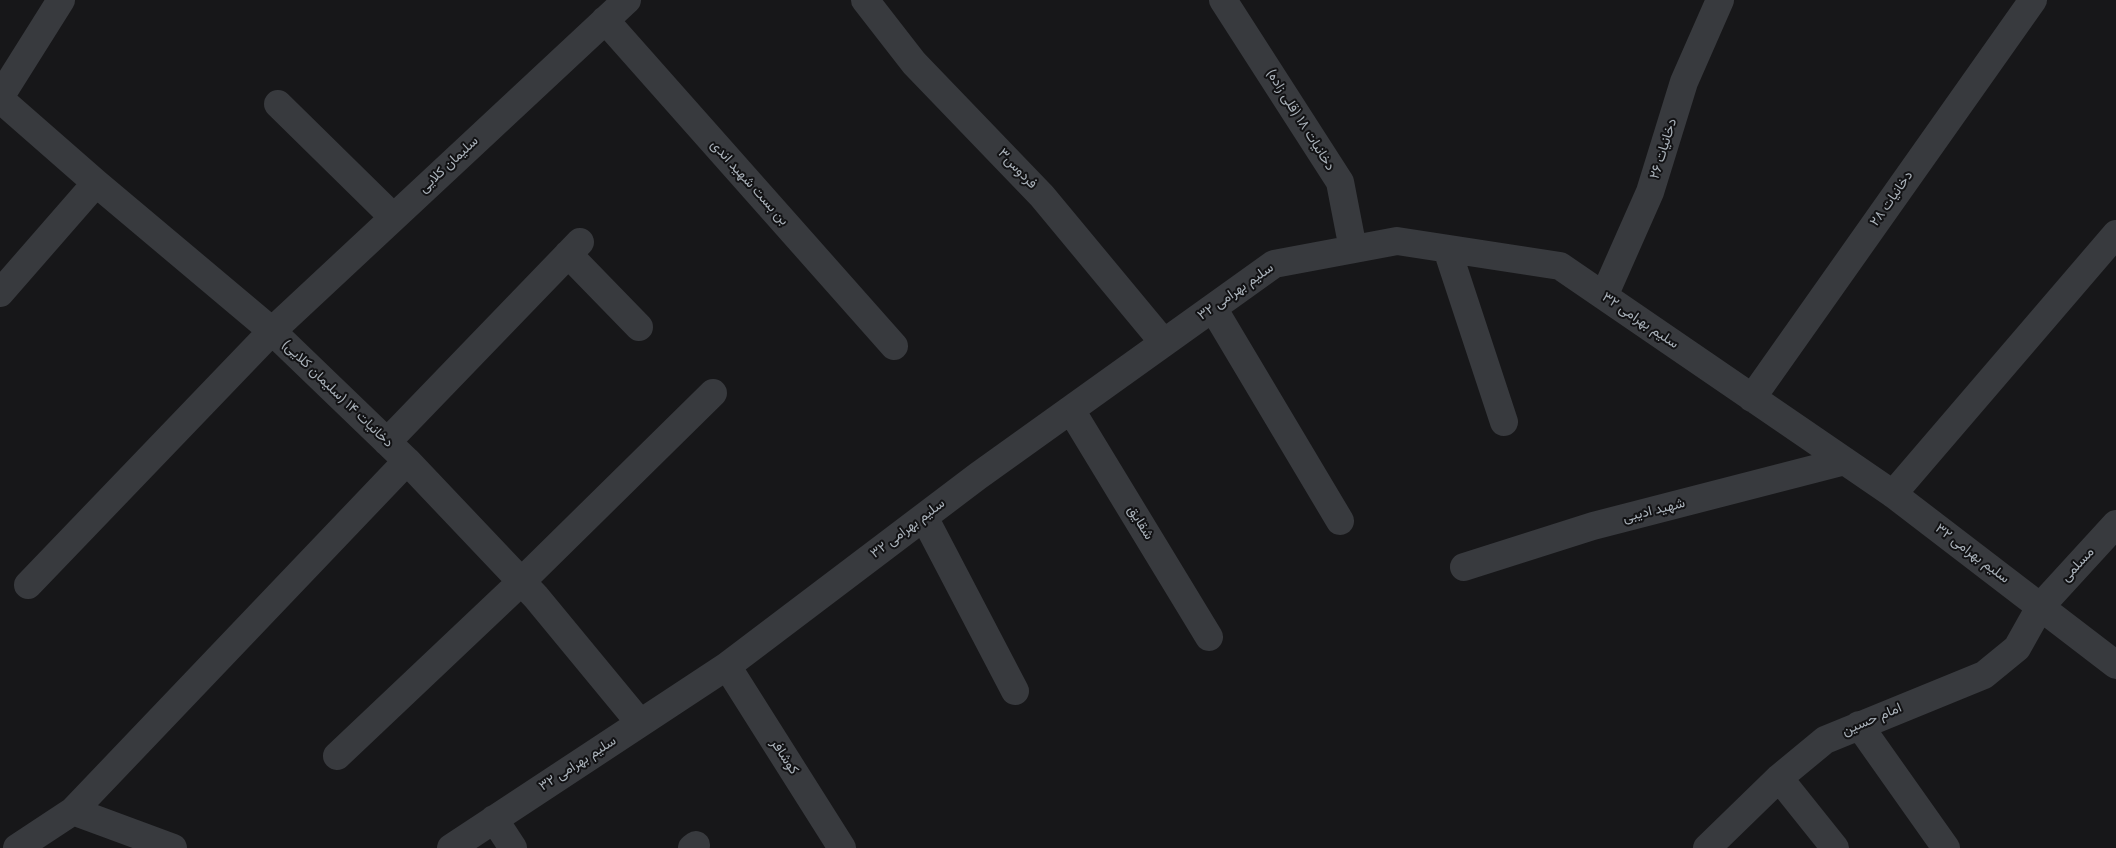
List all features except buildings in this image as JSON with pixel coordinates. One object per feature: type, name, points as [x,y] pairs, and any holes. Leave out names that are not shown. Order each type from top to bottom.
[{"type":"street","points":[[0,98],[61,0]]},
{"type":"street","name":"سلیمان کلایی","points":[[28,586],[272,330],[627,0]]},
{"type":"street","name":"فردوس۳","points":[[865,0],[914,63],[1042,196],[1164,343]]},
{"type":"street","name":"دخانیات ۲۶","points":[[1604,296],[1650,192],[1684,82],[1720,0]]},
{"type":"street","name":"دخانیات ۲۸","points":[[1752,398],[2032,0]]},
{"type":"street","name":"دخانیات ۱۸ (قلی زاده)","points":[[1229,2],[1340,182],[1354,249]]},
{"type":"street","name":"بن بست شهید اندی","points":[[605,20],[894,346]]},
{"type":"street","name":"دخانیات ۱۴ (سلیمان کلایی)","points":[[0,98],[96,183],[272,330],[407,461],[522,581],[640,723]]},
{"type":"street","points":[[278,104],[393,217]]},
{"type":"street","points":[[0,293],[96,183]]},
{"type":"street","points":[[1892,494],[2116,234]]},
{"type":"street","name":"سلیم بهرامی ۳۲","points":[[451,848],[726,666],[924,517],[1274,264],[1397,241],[1560,266],[1892,494],[2116,665]]},
{"type":"street","points":[[387,442],[574,248],[639,327]]},
{"type":"street","points":[[1447,249],[1504,422]]},
{"type":"street","points":[[1212,308],[1340,521]]},
{"type":"street","points":[[337,756],[522,581],[713,393]]},
{"type":"street","name":"شقایق","points":[[1071,410],[1209,637]]},
{"type":"street","points":[[17,848],[73,811],[407,461]]},
{"type":"street","name":"شهید ادیبی","points":[[1464,567],[1593,526],[1845,461]]},
{"type":"street","points":[[924,517],[1015,691]]},
{"type":"street","name":"مسلمی","points":[[2040,606],[2116,524]]},
{"type":"street","name":"امام حسین","points":[[1707,848],[1779,778],[1825,740],[1984,675],[2017,648],[2040,606]]},
{"type":"street","name":"کوشافر","points":[[726,666],[842,848]]},
{"type":"street","points":[[1859,726],[1946,848]]},
{"type":"street","points":[[1779,778],[1835,848]]},
{"type":"street","points":[[73,811],[173,848]]},
{"type":"street","points":[[494,819],[513,848]]}]
